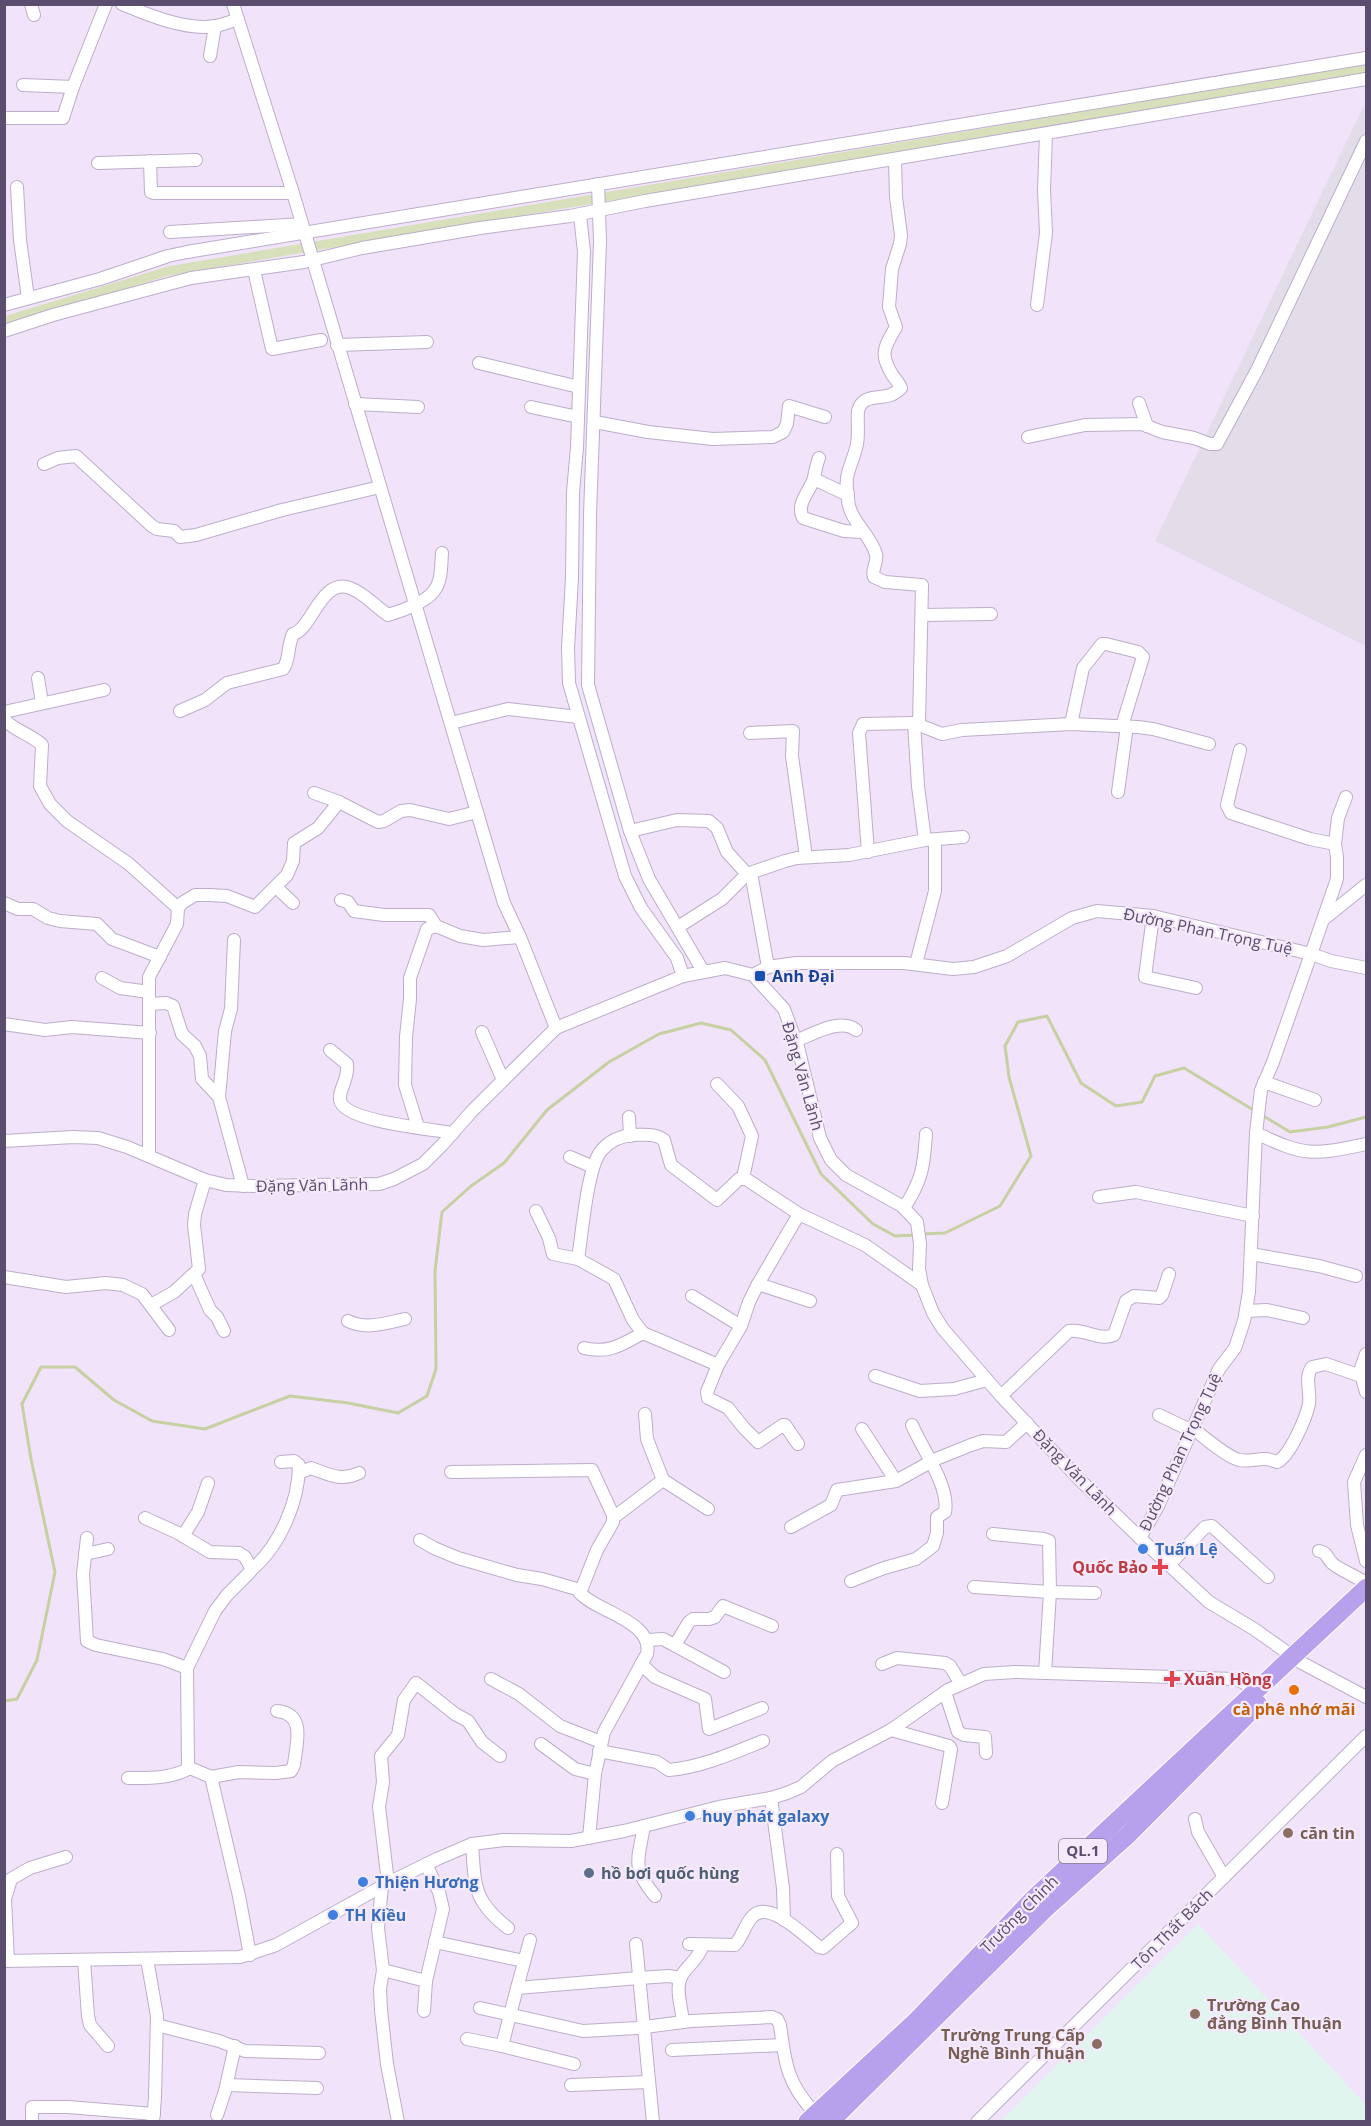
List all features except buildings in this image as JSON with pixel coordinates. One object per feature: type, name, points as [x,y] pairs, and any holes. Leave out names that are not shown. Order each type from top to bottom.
[{"type":"highway","name":"Trường Chinh","points":[[1298,1660],[1366,1586]]},
{"type":"highway","name":"Trường Chinh","points":[[817,2119],[917,2020],[1000,1931],[1042,1890],[1298,1660],[1366,1603]]},
{"type":"street","points":[[4,118],[63,118],[106,4]]},
{"type":"street","points":[[122,4],[165,19],[198,26],[215,26],[238,19]]},
{"type":"street","points":[[233,4],[313,258],[504,903],[556,1028]]},
{"type":"street","points":[[210,56],[215,26]]},
{"type":"street","points":[[4,305],[100,279],[168,256],[305,234],[598,199],[1366,58]]},
{"type":"street","points":[[4,331],[162,284],[191,278],[254,270],[362,248],[480,228],[580,215],[598,199],[645,201],[1366,79]]},
{"type":"street","points":[[23,85],[73,87]]},
{"type":"street","points":[[1037,305],[1046,233],[1044,190],[1046,134]]},
{"type":"street","points":[[1028,437],[1085,425],[1147,426],[1214,445],[1219,442],[1257,370],[1366,141]]},
{"type":"street","points":[[98,163],[196,160]]},
{"type":"street","points":[[895,160],[896,197],[901,235],[898,255],[892,269],[889,307],[896,327],[886,344],[884,354],[886,364],[901,388],[885,398],[866,399],[860,405],[857,446],[846,481],[850,508],[876,557],[872,573],[874,578],[885,582],[922,585],[923,615],[917,724],[918,786],[930,840],[935,891],[916,964]]},
{"type":"street","points":[[150,161],[150,187],[151,192],[154,193],[293,193]]},
{"type":"street","points":[[17,187],[20,240],[28,298]]},
{"type":"street","points":[[598,199],[600,242],[590,515],[588,685],[630,831],[649,879],[703,971]]},
{"type":"street","points":[[580,215],[584,252],[568,648],[570,689],[625,876],[641,908],[677,958],[683,976]]},
{"type":"street","points":[[170,232],[305,234]]},
{"type":"street","points":[[254,270],[272,350],[321,340]]},
{"type":"street","points":[[337,345],[427,342]]},
{"type":"street","points":[[479,363],[579,387]]},
{"type":"street","points":[[1139,403],[1147,426]]},
{"type":"street","points":[[355,404],[418,407]]},
{"type":"street","points":[[595,422],[648,432],[713,439],[773,436],[783,432],[787,424],[789,406],[825,417]]},
{"type":"street","points":[[531,407],[578,417]]},
{"type":"street","points":[[44,464],[70,456],[81,459],[152,526],[160,530],[174,531],[180,537],[196,535],[282,510],[380,487]]},
{"type":"street","points":[[819,458],[814,479],[801,507],[803,518],[844,531],[863,532]]},
{"type":"street","points":[[814,479],[848,495]]},
{"type":"street","points":[[180,711],[205,700],[227,683],[283,669],[287,664],[287,650],[293,634],[301,631],[327,593],[338,587],[347,586],[388,615],[427,597],[435,590],[440,577],[442,553]]},
{"type":"street","points":[[923,615],[991,614]]},
{"type":"street","points":[[1071,724],[1083,668],[1102,644],[1138,652],[1143,657],[1124,726],[1118,792]]},
{"type":"street","points":[[38,678],[42,703]]},
{"type":"street","points":[[570,689],[588,685]]},
{"type":"street","points":[[4,712],[104,690]]},
{"type":"street","points":[[451,723],[507,709],[578,717]]},
{"type":"street","points":[[4,719],[42,745],[40,786],[50,804],[67,821],[129,864],[178,908]]},
{"type":"street","points":[[868,852],[862,785],[860,727],[863,724],[917,724],[942,734],[962,730],[1071,724],[1124,726],[1153,729],[1209,744]]},
{"type":"street","points":[[750,733],[794,731],[792,756],[806,858]]},
{"type":"street","points":[[1240,750],[1227,805],[1231,813],[1310,839],[1335,844]]},
{"type":"street","points":[[314,793],[339,802],[378,822],[384,821],[395,813],[410,810],[449,819],[477,812]]},
{"type":"street","points":[[1346,797],[1338,818],[1335,844],[1338,868],[1336,879],[1325,918],[1311,954],[1331,961],[1366,968]]},
{"type":"street","points":[[149,1156],[149,977],[177,924],[178,908],[195,895],[227,896],[255,907],[276,887],[292,866],[294,843],[318,828],[339,802]]},
{"type":"street","points":[[630,831],[677,820],[710,821],[717,828],[727,852],[749,874],[768,967]]},
{"type":"street","points":[[678,927],[722,899],[749,874],[785,861],[868,852],[930,840],[963,837]]},
{"type":"street","points":[[1325,918],[1366,885]]},
{"type":"street","points":[[276,887],[293,903]]},
{"type":"street","points":[[341,900],[350,904],[354,911],[384,915],[429,915],[436,926],[460,936],[483,940],[520,937]]},
{"type":"street","points":[[4,903],[18,909],[33,909],[48,918],[60,921],[97,924],[112,939],[160,957]]},
{"type":"street","name":"Đường Phan Trọng Tuệ","points":[[753,975],[768,967],[796,963],[916,964],[953,969],[989,963],[1007,956],[1072,918],[1090,912],[1114,911],[1153,916],[1311,954],[1273,1062],[1262,1086],[1256,1133],[1246,1311],[1235,1348],[1218,1369],[1158,1506],[1140,1538]]},
{"type":"street","points":[[1153,916],[1145,977],[1196,988]]},
{"type":"street","points":[[418,1127],[407,1096],[405,1079],[410,978],[428,929],[436,926]]},
{"type":"street","points":[[234,940],[231,1009],[225,1031],[219,1097],[243,1186]]},
{"type":"street","name":"Đặng Văn Lãnh","points":[[4,1141],[98,1138],[114,1142],[205,1180],[243,1186],[379,1184],[416,1168],[428,1159],[472,1111],[556,1028],[683,976],[725,968],[753,975],[784,1009],[795,1041],[820,1138],[831,1160],[846,1175],[894,1200],[916,1222],[920,1244],[919,1269],[922,1285],[933,1313],[943,1329],[1027,1423],[1140,1538],[1209,1602],[1298,1660],[1366,1697]]},
{"type":"street","points":[[102,978],[120,988],[173,1006],[182,1034],[195,1046],[200,1056],[202,1079],[219,1097]]},
{"type":"street","points":[[4,1024],[45,1030],[72,1027],[150,1033]]},
{"type":"street","points":[[795,1041],[842,1025],[856,1030]]},
{"type":"street","points":[[482,1032],[503,1080]]},
{"type":"street","points":[[330,1050],[348,1067],[346,1082],[339,1099],[350,1113],[369,1119],[453,1133]]},
{"type":"street","points":[[579,1259],[593,1167],[601,1152],[616,1139],[657,1135],[664,1140],[671,1165],[717,1200],[742,1178],[752,1136],[738,1106],[717,1084]]},
{"type":"street","points":[[1262,1086],[1316,1100]]},
{"type":"street","points":[[629,1117],[630,1136]]},
{"type":"street","points":[[1256,1133],[1298,1151],[1310,1153],[1334,1151],[1366,1144]]},
{"type":"street","points":[[904,1208],[922,1175],[926,1134]]},
{"type":"street","points":[[570,1157],[593,1167]]},
{"type":"street","points":[[742,1178],[799,1214],[865,1245],[922,1285]]},
{"type":"street","points":[[151,1305],[174,1292],[199,1269],[194,1225],[205,1180]]},
{"type":"street","points":[[1099,1197],[1136,1192],[1253,1216]]},
{"type":"street","points":[[536,1211],[549,1238],[553,1254],[579,1259],[614,1279],[633,1320],[643,1333],[718,1365]]},
{"type":"street","points":[[798,1444],[785,1425],[758,1442],[753,1439],[728,1408],[708,1398],[707,1387],[741,1326],[748,1302],[799,1214]]},
{"type":"street","points":[[1251,1254],[1319,1266],[1356,1276]]},
{"type":"street","points":[[194,1274],[210,1310],[217,1317],[224,1331]]},
{"type":"street","points":[[1001,1396],[1069,1331],[1085,1331],[1107,1338],[1114,1335],[1126,1301],[1134,1296],[1159,1298],[1162,1296],[1169,1274]]},
{"type":"street","points":[[4,1277],[66,1287],[106,1283],[133,1288],[142,1294],[169,1330]]},
{"type":"street","points":[[758,1284],[810,1301]]},
{"type":"street","points":[[692,1296],[741,1326]]},
{"type":"street","points":[[1246,1311],[1268,1310],[1303,1318]]},
{"type":"street","points":[[348,1321],[357,1326],[370,1326],[405,1319]]},
{"type":"street","points":[[584,1348],[597,1351],[610,1350],[643,1333]]},
{"type":"street","points":[[1366,1354],[1360,1371],[1366,1392]]},
{"type":"street","points":[[1160,1415],[1190,1429],[1235,1458],[1249,1461],[1264,1457],[1277,1462],[1285,1455],[1309,1405],[1308,1383],[1312,1367],[1326,1364],[1361,1376]]},
{"type":"street","points":[[875,1377],[920,1391],[954,1389],[987,1380]]},
{"type":"street","points":[[645,1414],[647,1439],[663,1480],[708,1509]]},
{"type":"street","points":[[791,1527],[831,1505],[837,1490],[896,1481],[930,1462],[983,1442],[1006,1442],[1027,1423]]},
{"type":"street","points":[[851,1581],[916,1559],[933,1546],[937,1533],[937,1517],[945,1512],[946,1508],[942,1488],[912,1425]]},
{"type":"street","points":[[862,1429],[896,1481]]},
{"type":"street","points":[[1366,1455],[1354,1482],[1357,1525],[1366,1561]]},
{"type":"street","points":[[277,1711],[287,1712],[297,1723],[294,1766],[291,1771],[239,1772],[211,1777],[190,1768],[187,1761],[187,1668],[215,1611],[259,1564],[293,1508],[299,1465],[294,1461],[280,1461]]},
{"type":"street","points":[[299,1473],[311,1468],[338,1478],[347,1478],[359,1473]]},
{"type":"street","points":[[451,1472],[592,1470],[613,1518]]},
{"type":"street","points":[[580,1590],[613,1518],[663,1480]]},
{"type":"street","points":[[183,1536],[198,1512],[208,1483]]},
{"type":"street","points":[[145,1518],[210,1552],[239,1553],[251,1565],[251,1570]]},
{"type":"street","points":[[1169,1565],[1205,1527],[1212,1526],[1268,1577]]},
{"type":"street","points":[[993,1534],[1049,1541],[1050,1592],[1045,1673]]},
{"type":"street","points":[[87,1538],[83,1574],[87,1641],[96,1646],[163,1659],[187,1668]]},
{"type":"street","points":[[420,1539],[434,1548],[458,1557],[517,1575],[542,1579],[580,1590],[582,1595],[629,1623],[648,1640],[663,1639],[724,1672]]},
{"type":"street","points":[[85,1554],[108,1549]]},
{"type":"street","points":[[1319,1551],[1328,1555],[1333,1564],[1355,1575],[1366,1586]]},
{"type":"street","points":[[974,1587],[1095,1593]]},
{"type":"street","points":[[675,1645],[689,1622],[715,1617],[723,1606],[772,1626]]},
{"type":"street","points":[[589,1838],[600,1746],[608,1723],[647,1654],[648,1640]]},
{"type":"street","points":[[882,1664],[897,1658],[945,1663],[950,1666],[961,1684]]},
{"type":"street","points":[[641,1664],[654,1677],[705,1699],[709,1729],[762,1708]]},
{"type":"street","points":[[66,1857],[30,1868],[11,1879],[5,1899],[6,1961],[240,1957],[276,1945],[385,1884],[472,1844],[504,1840],[561,1842],[589,1838],[719,1807],[771,1798],[801,1787],[831,1761],[891,1730],[945,1692],[992,1673],[1234,1679],[1245,1683],[1258,1697]]},
{"type":"street","points":[[491,1679],[519,1694],[560,1726],[600,1746],[657,1762],[669,1770],[701,1764],[763,1741]]},
{"type":"street","points":[[398,2121],[387,2064],[380,1989],[383,1970],[378,1928],[385,1884],[379,1807],[383,1776],[381,1756],[398,1735],[404,1700],[416,1683],[455,1714],[468,1721],[482,1742],[500,1756]]},
{"type":"street","points":[[945,1692],[958,1732],[963,1735],[985,1737],[986,1753]]},
{"type":"street","points":[[891,1730],[949,1746]]},
{"type":"street","points":[[942,1803],[951,1749],[949,1746],[958,1732]]},
{"type":"street","name":"Tôn Thất Bách","points":[[977,2121],[1366,1736]]},
{"type":"street","points":[[541,1744],[575,1769],[595,1774]]},
{"type":"street","points":[[129,1778],[165,1777],[182,1773],[190,1768]]},
{"type":"street","points":[[211,1777],[239,1896],[250,1955]]},
{"type":"street","points":[[771,1798],[783,1888],[784,1920]]},
{"type":"street","points":[[1195,1819],[1198,1832],[1224,1877]]},
{"type":"street","points":[[644,1826],[638,1866],[643,1881],[655,1896]]},
{"type":"street","points":[[472,1844],[475,1883],[480,1899],[491,1915],[508,1928]]},
{"type":"street","points":[[689,1944],[735,1945],[752,1917],[756,1914],[770,1913],[777,1914],[821,1948],[852,1923],[838,1896],[837,1854]]},
{"type":"street","points":[[424,2012],[426,1981],[443,1910],[439,1892],[426,1864]]},
{"type":"street","points":[[502,2046],[530,1940]]},
{"type":"street","points":[[435,1942],[524,1961]]},
{"type":"street","points":[[636,1944],[653,2121]]},
{"type":"street","points":[[683,2022],[680,1978],[698,1959],[703,1945]]},
{"type":"street","points":[[32,2121],[32,2107],[68,2107],[153,2118],[157,2025],[156,2004],[147,1959]]},
{"type":"street","points":[[84,1960],[90,2025],[108,2046]]},
{"type":"street","points":[[383,1970],[426,1981]]},
{"type":"street","points":[[517,1988],[669,1976],[680,1978]]},
{"type":"street","points":[[480,2008],[583,2031],[772,2017],[777,2019],[780,2025],[789,2075],[797,2094],[817,2119]]},
{"type":"street","points":[[157,2025],[235,2046],[245,2051],[319,2053]]},
{"type":"street","points":[[467,2039],[574,2064]]},
{"type":"street","points":[[672,2050],[782,2045]]},
{"type":"street","points":[[217,2115],[227,2085],[235,2046]]},
{"type":"street","points":[[571,2085],[649,2082]]},
{"type":"street","points":[[227,2085],[317,2088]]},
{"type":"shaded area","points":[[1366,101],[1366,646],[1155,541]]},
{"type":"shaded area","name":"Trường Cao đẳng Bình Thuận","points":[[1198,1924],[1366,2105],[1366,2121],[1001,2121]]},
{"type":"waterway","points":[[4,321],[168,271],[1366,68]]},
{"type":"waterway","points":[[922,1234],[945,1233],[1000,1206],[1031,1156],[1009,1077],[1005,1046],[1018,1022],[1047,1016],[1081,1083],[1116,1106],[1142,1102],[1155,1076],[1184,1068],[1255,1111]]},
{"type":"waterway","points":[[4,1701],[17,1699],[37,1660],[55,1572],[22,1404],[41,1367],[75,1367],[114,1400],[152,1421],[205,1429],[290,1396],[348,1403],[398,1413],[427,1396],[436,1369],[435,1271],[442,1212],[471,1186],[504,1163],[547,1110],[609,1062],[659,1034],[701,1023],[731,1030],[765,1060],[821,1174],[873,1224],[895,1236],[916,1235]]},
{"type":"waterway","points":[[1260,1114],[1290,1132],[1328,1127],[1366,1117]]},
{"type":"place","name":"Anh Đại","points":[[760,976]]},
{"type":"place","name":"Tuấn Lệ","points":[[1143,1549]]},
{"type":"place","name":"Quốc Bảo","points":[[1160,1567]]},
{"type":"place","name":"Xuân Hồng","points":[[1172,1679]]},
{"type":"place","name":"cà phê nhớ mãi","points":[[1294,1690]]},
{"type":"place","name":"huy phát galaxy","points":[[690,1816]]},
{"type":"place","name":"căn tin","points":[[1288,1833]]},
{"type":"place","name":"hồ bơi quốc hùng","points":[[589,1873]]},
{"type":"place","name":"Thiện Hương","points":[[363,1882]]},
{"type":"place","name":"TH Kiều","points":[[333,1915]]},
{"type":"place","name":"Trường Cao đẳng Bình Thuận","points":[[1195,2014]]},
{"type":"place","name":"Trường Trung Cấp Nghề Bình Thuận","points":[[1097,2044]]}]
